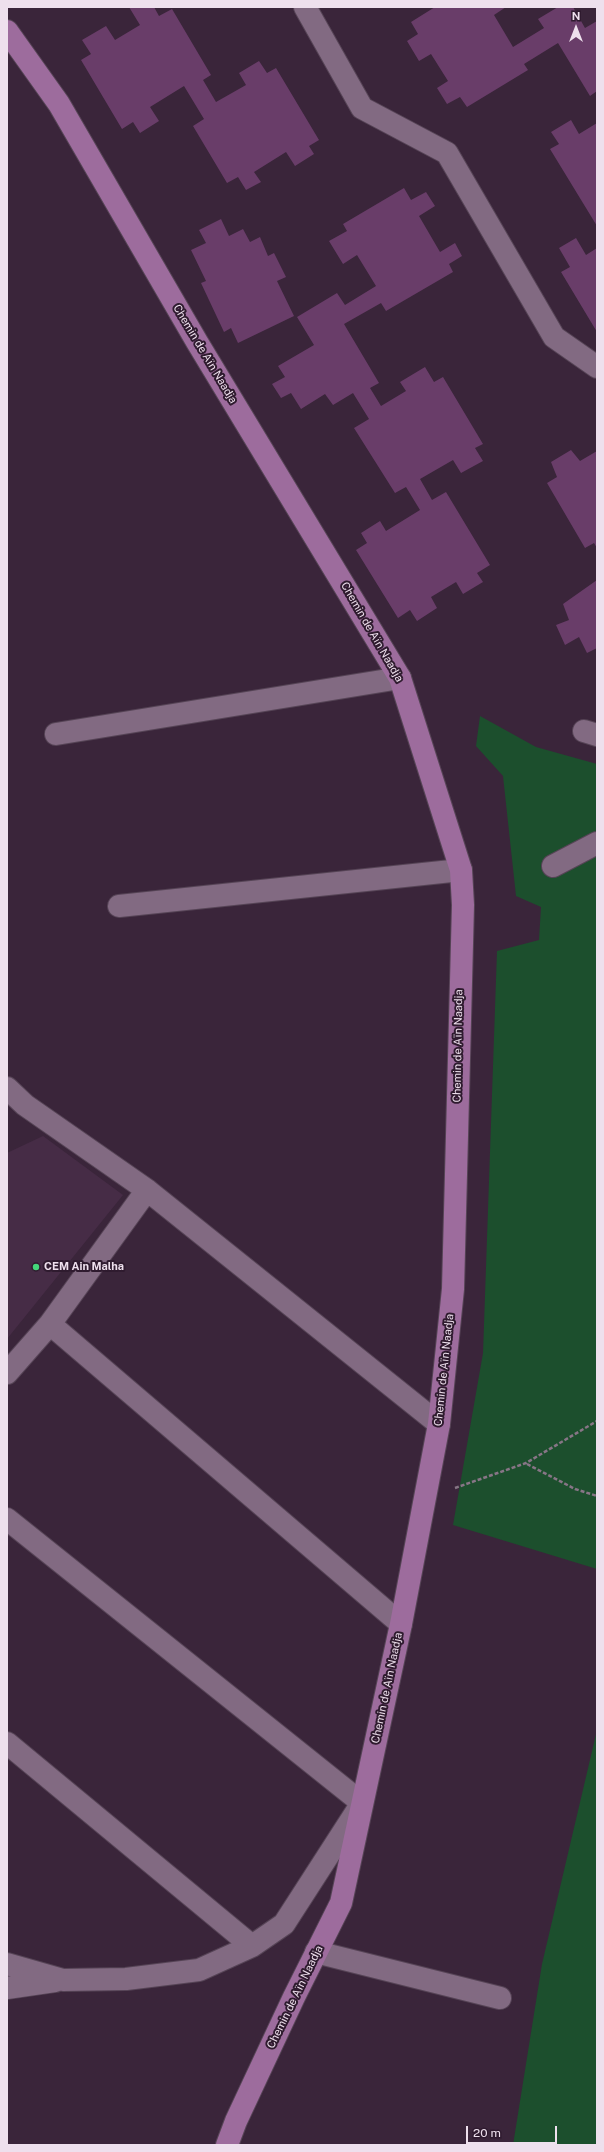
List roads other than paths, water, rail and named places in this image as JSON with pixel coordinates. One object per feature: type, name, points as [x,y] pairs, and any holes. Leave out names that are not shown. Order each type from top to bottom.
[{"type":"main road","name":"Chemin de Aïn Naadja","points":[[7,31],[59,104],[193,335],[400,678],[461,870],[463,905],[453,1289],[439,1424],[401,1624],[341,1903],[274,2038],[229,2145]]},
{"type":"street","points":[[305,7],[362,108],[447,153],[554,337],[597,367]]},
{"type":"street","points":[[56,734],[400,678]]},
{"type":"street","points":[[553,866],[597,843]]},
{"type":"street","points":[[119,906],[461,870]]},
{"type":"street","points":[[7,1088],[16,1109],[147,1190],[439,1424]]},
{"type":"street","points":[[7,1373],[50,1324],[147,1190]]},
{"type":"street","points":[[50,1324],[401,1624]]},
{"type":"street","points":[[7,1520],[362,1803],[284,1924],[252,1946],[199,1970],[126,1979],[63,1980],[7,1988]]},
{"type":"street","points":[[7,1743],[252,1946]]},
{"type":"street","points":[[316,1952],[500,1998]]},
{"type":"street","points":[[7,1964],[63,1980]]},
{"type":"place","name":"CEM Ain Malha","points":[[36,1267]]}]
